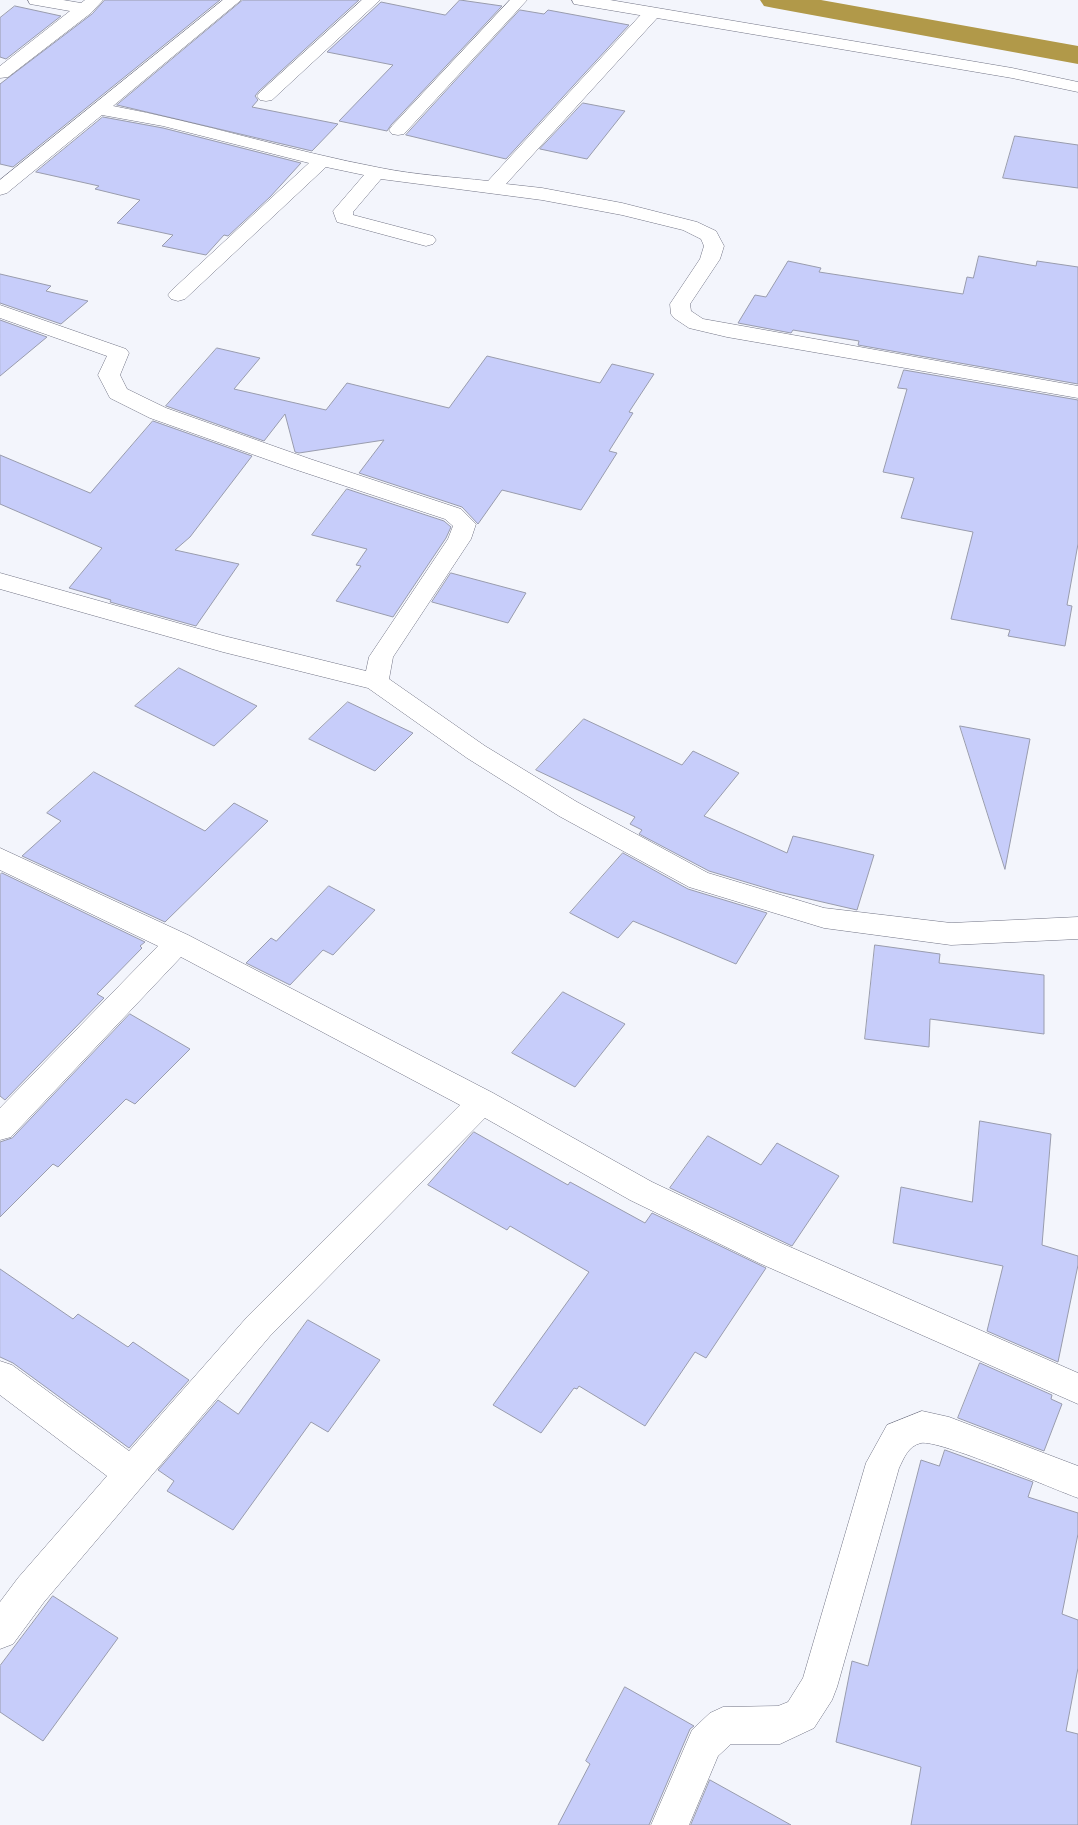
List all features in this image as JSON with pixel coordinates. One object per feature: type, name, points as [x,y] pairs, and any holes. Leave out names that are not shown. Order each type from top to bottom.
[{"type":"street","points":[[36,0],[90,5]]},
{"type":"street","points":[[0,190],[233,0]]},
{"type":"street","points":[[266,96],[372,0]]},
{"type":"street","points":[[398,130],[519,0]]},
{"type":"street","points":[[580,0],[1012,73],[1078,87]]},
{"type":"street","points":[[2,72],[90,5]]},
{"type":"street","points":[[492,188],[652,13]]},
{"type":"street","points":[[100,109],[162,121],[322,161],[376,172],[542,194],[622,209],[690,226],[709,235],[714,246],[710,259],[680,304],[681,314],[696,324],[726,331],[1078,392]]},
{"type":"street","points":[[178,295],[322,161]]},
{"type":"street","points":[[376,172],[343,211],[344,218],[426,240]]},
{"type":"street","points":[[0,311],[119,353],[109,374],[118,393],[158,413],[302,464],[453,514],[465,524],[459,539],[381,657],[376,682]]},
{"type":"street","points":[[0,581],[223,644],[376,682],[476,752],[568,809],[700,880],[824,918],[844,921],[951,934],[1078,928]]},
{"type":"street","points":[[0,858],[178,943],[482,1102],[641,1191],[770,1253],[1078,1389]]},
{"type":"street","points":[[0,1128],[178,943]]},
{"type":"street","points":[[0,1631],[31,1590],[260,1326],[482,1102]]},
{"type":"street","points":[[0,1376],[132,1474]]},
{"type":"street","points":[[670,1825],[705,1743],[723,1726],[780,1725],[801,1715],[819,1687],[883,1463],[899,1436],[922,1427],[949,1433],[1078,1482]]},
{"type":"building","points":[[105,0],[220,0],[13,167],[0,164],[0,84],[92,14]]},
{"type":"building","points":[[243,0],[359,0],[255,96],[258,100],[252,107],[338,124],[312,151],[117,105]]},
{"type":"building","points":[[460,0],[502,6],[387,131],[339,121],[393,65],[327,52],[381,2],[445,15]]},
{"type":"building","points":[[15,6],[61,16],[6,59],[0,57],[0,18]]},
{"type":"building","points":[[520,10],[544,14],[548,10],[629,25],[506,159],[406,135]]},
{"type":"building","points":[[583,103],[625,111],[587,159],[540,149]]},
{"type":"building","points":[[103,117],[163,128],[301,163],[270,197],[228,236],[224,235],[206,255],[162,246],[173,235],[117,223],[140,200],[95,189],[99,186],[36,172]]},
{"type":"building","points":[[1015,136],[1078,145],[1078,188],[1003,178]]},
{"type":"building","points":[[979,256],[1036,266],[1037,261],[1078,267],[1078,384],[858,345],[859,341],[793,330],[791,333],[738,323],[755,295],[766,297],[788,261],[821,268],[819,272],[963,294],[967,277],[973,278]]},
{"type":"building","points":[[0,274],[51,286],[46,291],[88,301],[61,324],[0,303]]},
{"type":"building","points":[[0,320],[47,337],[0,376]]},
{"type":"building","points":[[217,348],[260,358],[234,389],[326,410],[347,383],[449,408],[487,356],[600,383],[612,364],[654,374],[629,412],[633,413],[609,451],[617,453],[581,510],[502,490],[478,524],[462,507],[359,473],[384,440],[299,453],[295,452],[285,414],[264,441],[166,406]]},
{"type":"building","points":[[904,370],[1078,400],[1078,544],[1067,605],[1072,606],[1065,646],[1008,636],[1010,630],[951,619],[973,532],[901,518],[914,478],[883,472],[907,389],[898,388]]},
{"type":"building","points":[[153,421],[252,456],[190,537],[175,550],[239,564],[196,626],[110,602],[111,600],[69,588],[102,548],[0,504],[0,455],[90,493]]},
{"type":"building","points":[[347,489],[444,521],[451,527],[446,538],[393,617],[336,601],[361,566],[356,565],[367,549],[312,535]]},
{"type":"building","points":[[451,573],[526,593],[508,623],[432,602]]},
{"type":"building","points":[[179,668],[257,706],[214,746],[135,706]]},
{"type":"building","points":[[348,702],[413,733],[375,771],[309,739]]},
{"type":"building","points":[[584,719],[682,765],[693,751],[739,773],[704,816],[787,853],[793,836],[874,855],[857,910],[779,892],[709,871],[639,834],[642,830],[630,824],[635,817],[536,770]]},
{"type":"building","points":[[960,726],[1030,739],[1005,869]]},
{"type":"building","points":[[94,772],[205,831],[234,803],[268,821],[165,922],[22,856],[61,821],[47,813]]},
{"type":"building","points":[[623,853],[688,889],[767,913],[736,964],[633,921],[618,938],[570,913]]},
{"type":"building","points":[[2,873],[145,942],[140,946],[142,948],[97,994],[104,998],[5,1100],[0,1096],[0,875]]},
{"type":"building","points":[[329,886],[375,910],[333,955],[323,950],[290,985],[246,963],[271,938],[276,941]]},
{"type":"building","points":[[875,945],[940,954],[939,963],[1044,975],[1044,1034],[930,1019],[929,1047],[865,1039]]},
{"type":"building","points":[[563,992],[625,1024],[575,1087],[512,1053]]},
{"type":"building","points":[[130,1014],[190,1049],[135,1104],[126,1099],[58,1167],[53,1164],[0,1217],[0,1142],[12,1138]]},
{"type":"building","points":[[980,1121],[1051,1134],[1042,1245],[1078,1256],[1078,1265],[1058,1362],[987,1331],[1003,1266],[893,1243],[901,1187],[972,1202]]},
{"type":"building","points":[[474,1132],[568,1185],[570,1182],[645,1223],[652,1213],[766,1268],[706,1358],[695,1352],[645,1426],[579,1386],[577,1389],[574,1388],[541,1433],[493,1405],[589,1272],[510,1226],[507,1230],[428,1185]]},
{"type":"building","points":[[708,1136],[761,1165],[777,1143],[839,1176],[792,1246],[670,1188]]},
{"type":"building","points":[[0,1269],[73,1319],[78,1314],[128,1347],[133,1342],[189,1380],[129,1448],[13,1363],[0,1357]]},
{"type":"building","points":[[308,1320],[380,1360],[328,1432],[311,1422],[233,1530],[167,1491],[174,1481],[158,1470],[218,1400],[238,1414]]},
{"type":"building","points":[[980,1363],[1052,1395],[1051,1399],[1062,1404],[1044,1451],[958,1418]]},
{"type":"building","points":[[945,1450],[1033,1482],[1028,1497],[1078,1513],[1078,1534],[1062,1614],[1078,1620],[1078,1668],[1066,1731],[1078,1734],[1078,1825],[911,1825],[921,1767],[836,1742],[852,1661],[868,1666],[921,1460],[939,1466]]},
{"type":"building","points":[[53,1596],[118,1638],[43,1741],[0,1712],[0,1666]]},
{"type":"building","points":[[625,1687],[694,1726],[690,1729],[649,1825],[558,1825],[590,1764],[586,1761]]},
{"type":"building","points":[[710,1780],[791,1825],[691,1825]]},
{"type":"waterway","points":[[774,0],[1078,55]]}]
